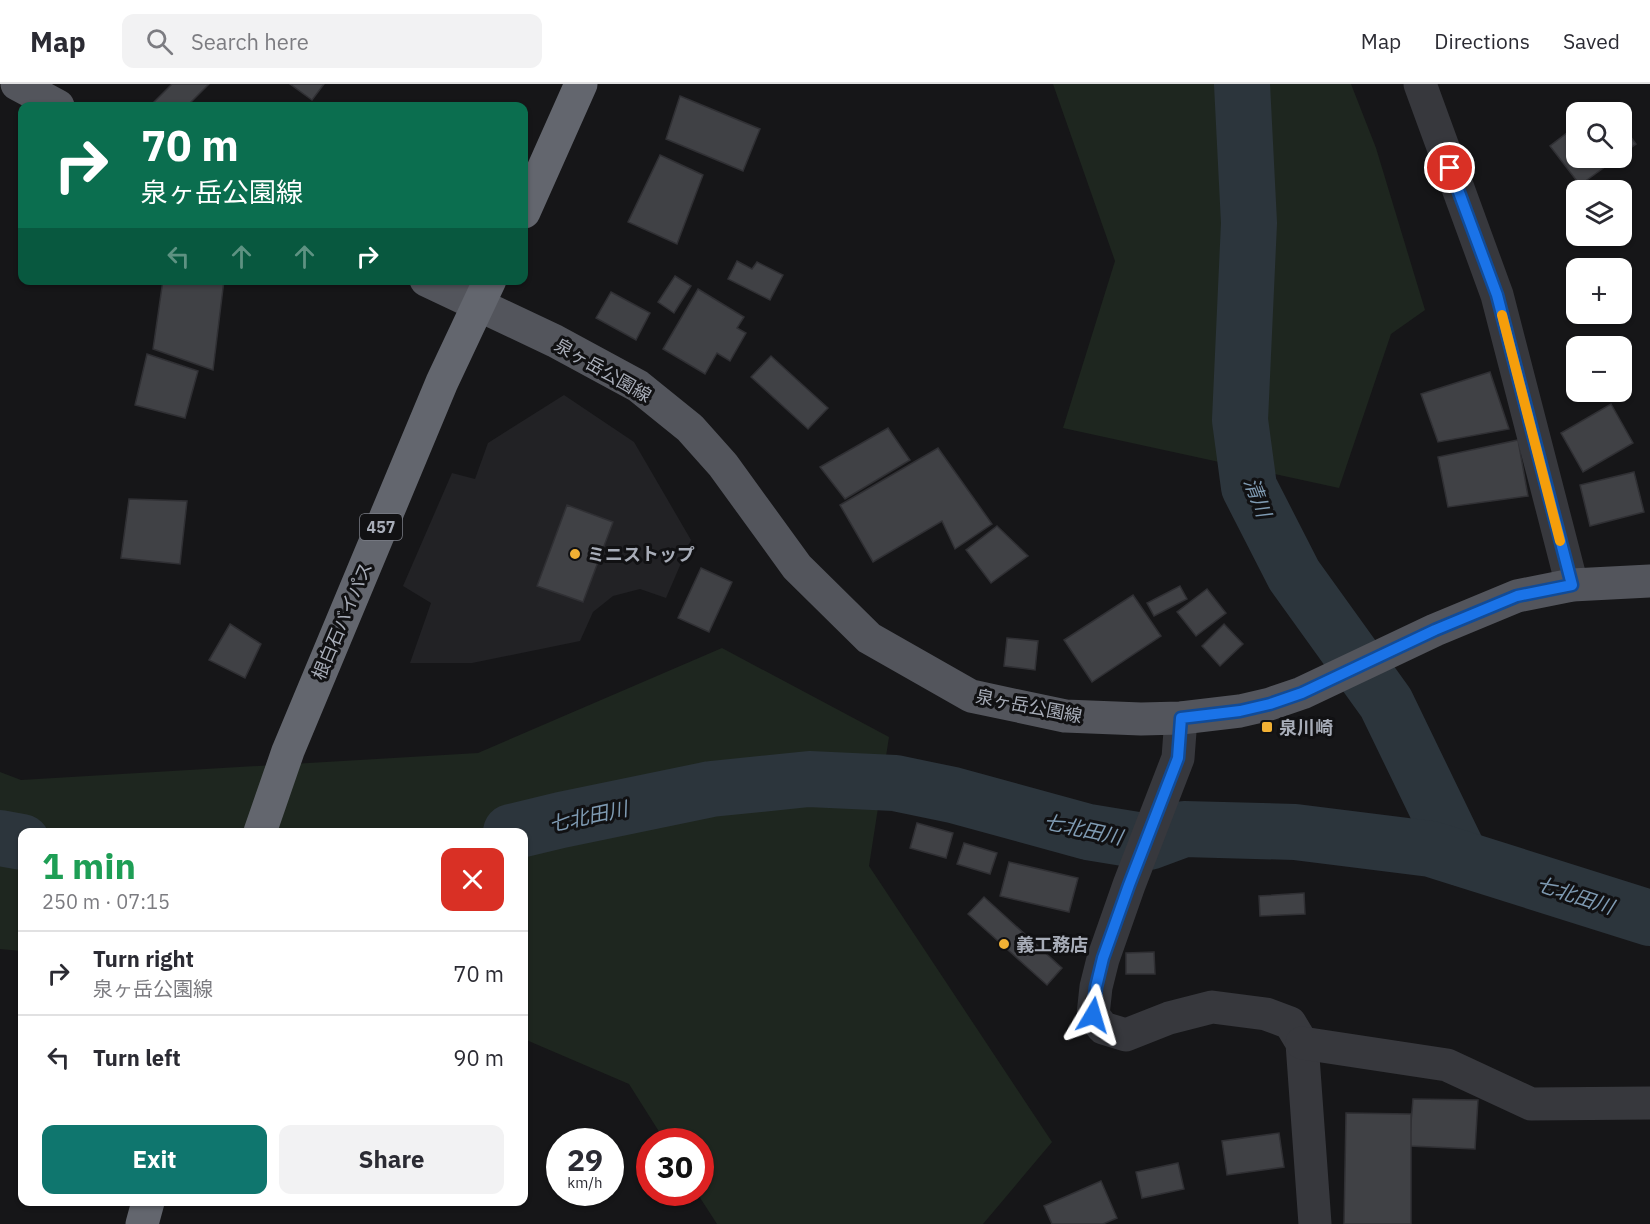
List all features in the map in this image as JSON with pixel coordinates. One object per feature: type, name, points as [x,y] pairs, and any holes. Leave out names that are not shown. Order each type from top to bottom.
[{"type":"highway","points":[[528,203],[581,84]]},
{"type":"highway","name":"根白石バイパス","points":[[261,828],[288,751],[442,382],[485,292]]},
{"type":"highway","points":[[142,1224],[147,1206]]},
{"type":"main road","points":[[17,84],[51,102]]},
{"type":"main road","name":"泉ヶ岳公園線","points":[[451,285],[485,292],[555,341],[638,386],[690,428],[723,465],[797,567],[869,638],[971,696],[1065,716],[1181,718],[1240,711],[1302,693],[1435,630],[1517,596],[1572,585],[1650,581]]},
{"type":"street","points":[[1420,84],[1497,295],[1572,585]]},
{"type":"street","points":[[1181,718],[1178,758],[1103,958],[1096,987],[1093,1015],[1103,1028],[1126,1035],[1169,1018],[1212,1007],[1266,1014],[1290,1023],[1302,1043],[1315,1224]]},
{"type":"street","points":[[1302,1043],[1447,1065],[1531,1104],[1650,1103]]},
{"type":"shaded area","points":[[1053,84],[1351,84],[1376,148],[1425,310],[1391,334],[1339,488],[1063,428],[1115,261]]},
{"type":"shaded area","points":[[564,395],[634,442],[691,540],[666,598],[640,589],[613,596],[593,612],[580,641],[472,663],[410,663],[431,603],[403,586],[452,473],[475,479],[488,443]]},
{"type":"shaded area","points":[[722,648],[889,737],[869,866],[1052,1142],[983,1224],[717,1224],[705,1206],[714,1206],[714,1128],[657,1128],[629,1084],[528,1041],[528,828],[18,828],[18,951],[0,949],[0,772],[21,780],[478,753]]},
{"type":"building","points":[[172,84],[209,84],[191,102],[154,102]]},
{"type":"building","points":[[290,84],[324,84],[312,100]]},
{"type":"building","points":[[680,96],[760,129],[743,171],[666,139]]},
{"type":"building","points":[[1566,134],[1566,167],[1550,146]]},
{"type":"building","points":[[660,155],[703,175],[677,244],[628,222]]},
{"type":"building","points":[[1567,168],[1603,168],[1587,180],[1576,180]]},
{"type":"building","points":[[737,261],[752,269],[757,262],[783,275],[770,300],[728,279]]},
{"type":"building","points":[[675,276],[691,286],[674,313],[658,302]]},
{"type":"building","points":[[162,285],[223,285],[213,370],[153,349]]},
{"type":"building","points":[[698,289],[744,317],[737,328],[746,333],[730,361],[717,353],[705,374],[663,349]]},
{"type":"building","points":[[611,292],[650,313],[636,340],[596,318]]},
{"type":"building","points":[[147,354],[198,371],[185,418],[135,405]]},
{"type":"building","points":[[771,356],[828,408],[808,429],[751,377]]},
{"type":"building","points":[[1490,372],[1509,429],[1438,442],[1421,394]]},
{"type":"building","points":[[1611,404],[1633,443],[1583,472],[1561,433]]},
{"type":"building","points":[[888,428],[910,460],[845,499],[820,467]]},
{"type":"building","points":[[1518,440],[1528,496],[1448,507],[1438,457]]},
{"type":"building","points":[[938,448],[992,524],[955,549],[942,521],[873,562],[840,505]]},
{"type":"building","points":[[1634,472],[1644,512],[1590,526],[1580,485]]},
{"type":"building","points":[[129,499],[187,501],[180,564],[121,558]]},
{"type":"building","name":"ミニストップ","points":[[567,505],[613,522],[583,602],[537,586]]},
{"type":"building","points":[[997,526],[1028,556],[991,583],[966,550]]},
{"type":"building","points":[[701,568],[732,582],[709,632],[678,618]]},
{"type":"building","points":[[1180,586],[1187,599],[1154,616],[1147,603]]},
{"type":"building","points":[[1207,589],[1226,613],[1196,636],[1177,612]]},
{"type":"building","points":[[1133,595],[1161,636],[1092,682],[1064,640]]},
{"type":"building","points":[[230,624],[261,644],[245,678],[209,660]]},
{"type":"building","points":[[1224,624],[1243,644],[1220,666],[1202,646]]},
{"type":"building","points":[[1007,638],[1038,641],[1035,670],[1004,666]]},
{"type":"building","points":[[917,823],[953,833],[946,858],[910,848]]},
{"type":"building","points":[[964,843],[997,853],[990,874],[957,864]]},
{"type":"building","points":[[1009,862],[1078,878],[1069,912],[1000,896]]},
{"type":"building","points":[[1304,893],[1305,914],[1260,916],[1259,896]]},
{"type":"building","points":[[984,897],[1062,968],[1047,985],[968,914]]},
{"type":"building","points":[[1154,952],[1155,974],[1126,974],[1126,953]]},
{"type":"building","points":[[1413,1099],[1478,1100],[1475,1149],[1409,1146]]},
{"type":"building","points":[[1346,1113],[1411,1114],[1411,1224],[1344,1224]]},
{"type":"building","points":[[1279,1133],[1284,1167],[1227,1175],[1222,1141]]},
{"type":"building","points":[[1178,1163],[1184,1189],[1142,1198],[1136,1172]]},
{"type":"building","points":[[1101,1181],[1117,1218],[1103,1224],[1052,1224],[1044,1206]]},
{"type":"waterway","name":"清川","points":[[1242,84],[1249,223],[1240,420],[1249,487],[1294,575],[1386,703],[1461,858]]},
{"type":"waterway","name":"七北田川","points":[[528,828],[711,789],[809,779],[895,783],[953,795],[1088,832],[1149,842],[1184,829],[1295,832],[1431,849],[1650,918]]},
{"type":"waterway","name":"七北田川","points":[[0,838],[18,841]]},
{"type":"slow traffic","points":[[1502,315],[1560,541]]},
{"type":"place","name":"ミニストップ","points":[[575,554]]},
{"type":"place","name":"泉川崎","points":[[1267,727]]},
{"type":"place","name":"義工務店","points":[[1004,944]]},
{"type":"route","points":[[1093,1015],[1096,987],[1103,958],[1178,758],[1181,718],[1240,711],[1270,704],[1302,693],[1435,630],[1517,596],[1572,585],[1497,295],[1450,168]]}]
